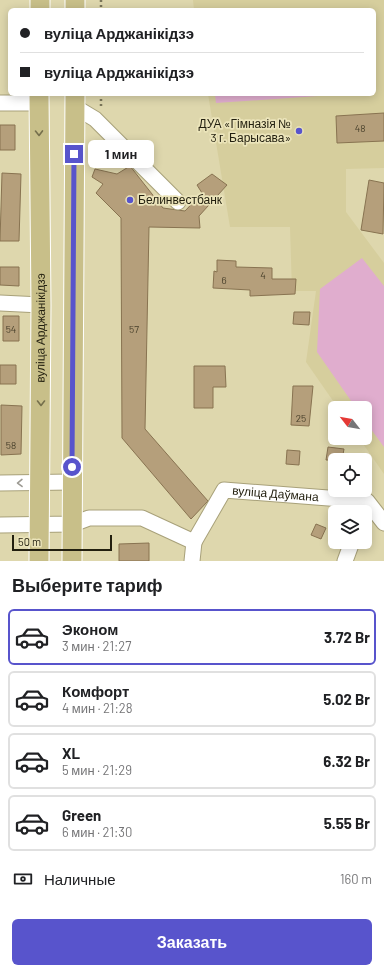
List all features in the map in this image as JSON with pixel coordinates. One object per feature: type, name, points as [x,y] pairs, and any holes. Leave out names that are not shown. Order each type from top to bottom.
[{"type":"main road","name":"вуліца Арджанікідзэ","points":[[39,98],[41,305],[40,483],[38,525],[39,561]]},
{"type":"main road","points":[[72,561],[75,101]]},
{"type":"street","points":[[0,103],[39,98]]},
{"type":"street","points":[[75,101],[178,202]]},
{"type":"street","points":[[0,303],[41,305]]},
{"type":"street","points":[[0,483],[72,482]]},
{"type":"street","name":"вуліца Даўмана","points":[[194,542],[224,490],[348,505]]},
{"type":"street","name":"вуліца Даўмана","points":[[372,513],[384,523]]},
{"type":"street","points":[[0,525],[73,524],[89,518],[142,518],[194,542],[192,561]]},
{"type":"street","points":[[345,561],[349,549]]},
{"type":"shaded area","name":"ДУА «Гімназія № 3 г. Барысава»","points":[[193,0],[384,0],[384,168],[346,169],[346,212],[384,263],[384,474],[372,457],[372,453],[369,453],[364,445],[372,445],[372,401],[333,401],[306,362],[316,291],[292,291],[290,227],[230,227],[208,96],[376,96],[376,8],[194,8]]},
{"type":"shaded area","points":[[215,96],[318,96],[216,103]]},
{"type":"shaded area","points":[[362,258],[384,286],[384,447],[372,431],[372,401],[351,401],[317,352],[320,289]]},
{"type":"building","points":[[384,113],[384,141],[337,143],[336,116]]},
{"type":"building","points":[[0,125],[15,125],[15,150],[0,150]]},
{"type":"building","points":[[130,166],[163,208],[185,211],[202,193],[197,185],[212,174],[227,185],[199,216],[200,228],[149,227],[145,429],[208,501],[191,519],[122,438],[121,218],[96,193],[103,184],[92,177],[95,169],[117,174]]},
{"type":"building","points":[[2,173],[21,174],[19,241],[0,241]]},
{"type":"building","points":[[369,180],[384,183],[383,234],[361,230]]},
{"type":"building","points":[[217,260],[236,261],[236,267],[272,268],[272,279],[296,279],[295,294],[250,296],[250,290],[213,288],[214,271],[217,272]]},
{"type":"building","points":[[0,267],[19,267],[19,286],[0,285]]},
{"type":"building","points":[[294,312],[310,312],[309,325],[293,324]]},
{"type":"building","points":[[3,316],[19,316],[19,341],[3,341]]},
{"type":"building","points":[[0,365],[16,365],[16,384],[0,384]]},
{"type":"building","points":[[194,366],[225,366],[226,387],[213,387],[213,408],[194,408]]},
{"type":"building","points":[[293,386],[313,386],[309,426],[291,425]]},
{"type":"building","points":[[1,405],[22,406],[21,454],[1,455]]},
{"type":"building","points":[[328,447],[344,449],[343,453],[328,453],[328,460],[326,460]]},
{"type":"building","points":[[287,450],[300,451],[299,465],[286,464]]},
{"type":"building","points":[[316,524],[326,528],[321,539],[311,535]]},
{"type":"building","points":[[149,543],[149,561],[119,561],[119,544]]},
{"type":"place","name":"ДУА «Гімназія № 3 г. Барысава»","points":[[299,131]]},
{"type":"place","name":"Белинвестбанк","points":[[130,200]]},
{"type":"route","points":[[72,467],[74,154]]}]
